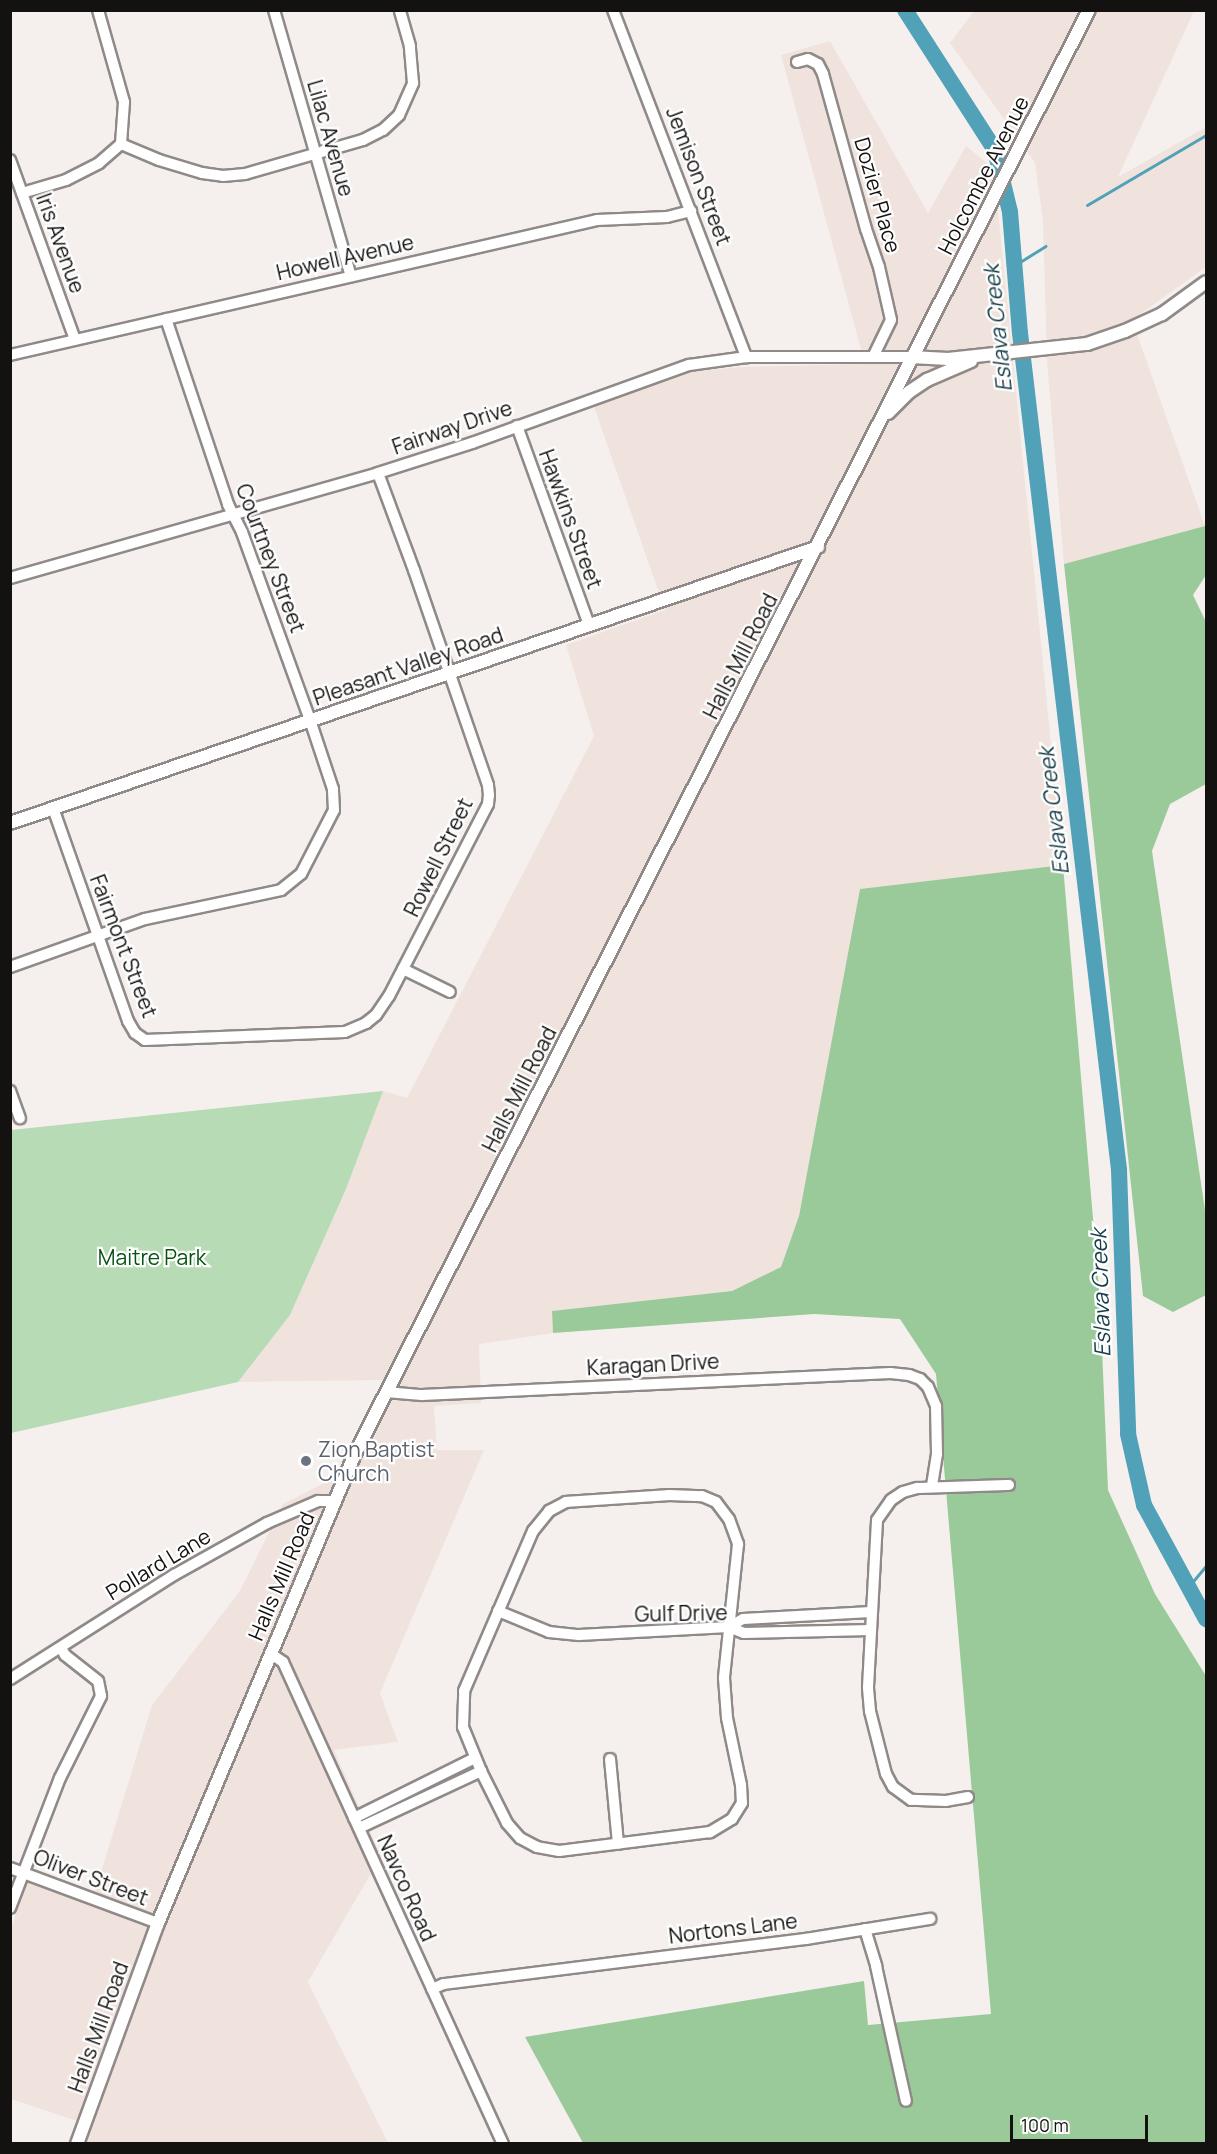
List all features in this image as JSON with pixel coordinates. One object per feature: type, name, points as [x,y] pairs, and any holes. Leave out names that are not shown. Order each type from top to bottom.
[{"type":"street","points":[[22,193],[66,180],[99,163],[121,144],[124,102],[98,10]]},
{"type":"street","name":"Lilac Avenue","points":[[274,10],[351,276]]},
{"type":"street","points":[[121,144],[159,160],[223,176],[245,174],[363,140],[383,130],[399,115],[413,84],[410,46],[400,10]]},
{"type":"street","name":"Jemison Street","points":[[613,10],[746,357]]},
{"type":"street","name":"Holcombe Avenue","points":[[912,357],[1089,10]]},
{"type":"street","name":"Dozier Place","points":[[797,62],[808,59],[818,64],[823,74],[866,229],[879,267],[891,320],[873,357]]},
{"type":"street","name":"Iris Avenue","points":[[10,160],[75,340]]},
{"type":"street","name":"Howell Avenue","points":[[10,355],[597,220],[629,216],[667,216],[691,211]]},
{"type":"street","points":[[912,357],[948,359],[1087,344],[1125,331],[1162,314],[1206,282]]},
{"type":"street","name":"Courtney Street","points":[[10,967],[145,919],[269,894],[291,884],[301,874],[334,810],[333,789],[310,720],[234,515],[166,319]]},
{"type":"street","points":[[880,420],[909,392],[927,380],[993,354]]},
{"type":"street","name":"Fairway Drive","points":[[10,578],[378,472],[680,368],[746,357],[912,357]]},
{"type":"street","name":"Halls Mill Road","points":[[77,2144],[158,1923],[333,1501],[386,1392],[818,547],[912,357]]},
{"type":"street","name":"Hawkins Street","points":[[516,426],[589,626]]},
{"type":"street","name":"Rowell Street","points":[[202,1040],[345,1032],[376,1015],[403,969],[488,804],[488,785],[378,472]]},
{"type":"street","name":"Pleasant Valley Road","points":[[10,823],[818,547]]},
{"type":"street","name":"Fairmont Street","points":[[53,808],[128,1022],[135,1034],[145,1040],[202,1040]]},
{"type":"street","points":[[403,969],[450,992]]},
{"type":"street","points":[[10,1090],[20,1118]]},
{"type":"street","name":"Karagan Drive","points":[[386,1392],[422,1395],[890,1373],[920,1379],[928,1387],[936,1406],[937,1437],[932,1488]]},
{"type":"street","points":[[968,1797],[925,1802],[911,1800],[900,1792],[886,1774],[870,1711],[870,1630],[877,1520],[891,1500],[903,1492],[932,1488],[1009,1485]]},
{"type":"street","points":[[669,1495],[702,1496],[716,1502],[732,1525],[738,1544],[729,1628],[724,1678],[727,1718],[741,1785],[742,1803],[738,1813],[722,1827],[710,1832],[559,1851],[537,1847],[520,1838],[507,1823],[475,1758],[463,1727],[464,1691],[533,1531],[541,1521],[557,1505],[566,1502],[669,1495]]},
{"type":"street","name":"Pollard Lane","points":[[10,1679],[174,1575],[267,1523],[318,1501],[333,1501]]},
{"type":"street","name":"Gulf Drive","points":[[498,1611],[549,1632],[579,1635],[729,1628],[744,1633],[870,1630]]},
{"type":"street","points":[[729,1628],[743,1619],[871,1612]]},
{"type":"street","points":[[794,1616],[795,1631]]},
{"type":"street","points":[[10,1908],[60,1779],[101,1696],[98,1681],[65,1655],[61,1648]]},
{"type":"street","name":"Navco Road","points":[[270,1653],[283,1662],[503,2144]]},
{"type":"street","points":[[356,1823],[475,1758]]},
{"type":"street","points":[[610,1760],[618,1844]]},
{"type":"street","points":[[356,1823],[481,1771]]},
{"type":"street","name":"Oliver Street","points":[[10,1868],[158,1923]]},
{"type":"street","name":"Nortons Lane","points":[[432,1989],[444,1984],[865,1929],[930,1918]]},
{"type":"street","points":[[865,1929],[876,1966],[906,2101]]},
{"type":"shaded area","points":[[974,11],[1194,11],[1118,177],[1206,127],[1206,267],[1132,320],[1205,526],[1064,564],[1047,362],[1043,221],[1035,163],[950,43]]},
{"type":"shaded area","points":[[830,41],[928,213],[966,146],[994,169],[1063,865],[860,889],[799,1216],[781,1267],[732,1291],[552,1311],[553,1333],[479,1344],[481,1403],[434,1406],[437,1450],[484,1450],[380,1693],[398,1742],[334,1750],[381,1856],[308,1982],[388,2143],[69,2143],[77,2121],[11,2099],[11,1929],[27,1879],[91,1905],[152,1705],[240,1591],[283,1504],[334,1478],[384,1380],[238,1382],[290,1315],[346,1189],[383,1091],[407,1098],[594,736],[566,645],[665,610],[593,404],[688,372],[741,367],[865,364],[781,55]]},
{"type":"green space","points":[[1205,526],[1206,575],[1193,595],[1206,622],[1206,784],[1170,804],[1152,851],[1206,1217],[1206,1295],[1173,1312],[1143,1296],[1064,564]]},
{"type":"green space","points":[[1063,865],[1100,1301],[1108,1490],[1155,1594],[1206,1676],[1206,2143],[583,2143],[525,2037],[864,1981],[868,2025],[991,2014],[936,1374],[900,1319],[814,1314],[553,1333],[552,1311],[732,1291],[781,1267],[799,1216],[860,889]]},
{"type":"green space","name":"Maitre Park","points":[[383,1091],[346,1189],[290,1315],[238,1382],[11,1433],[11,1130]]},
{"type":"waterway","name":"Eslava Creek","points":[[905,10],[995,150],[1010,212],[1020,333],[1119,1170],[1128,1434],[1144,1505],[1206,1619]]},
{"type":"waterway","points":[[1087,205],[1206,135]]},
{"type":"waterway","points":[[1015,265],[1046,246]]},
{"type":"waterway","points":[[1189,1586],[1206,1566]]},
{"type":"place","name":"Zion Baptist Church","points":[[306,1461]]}]
